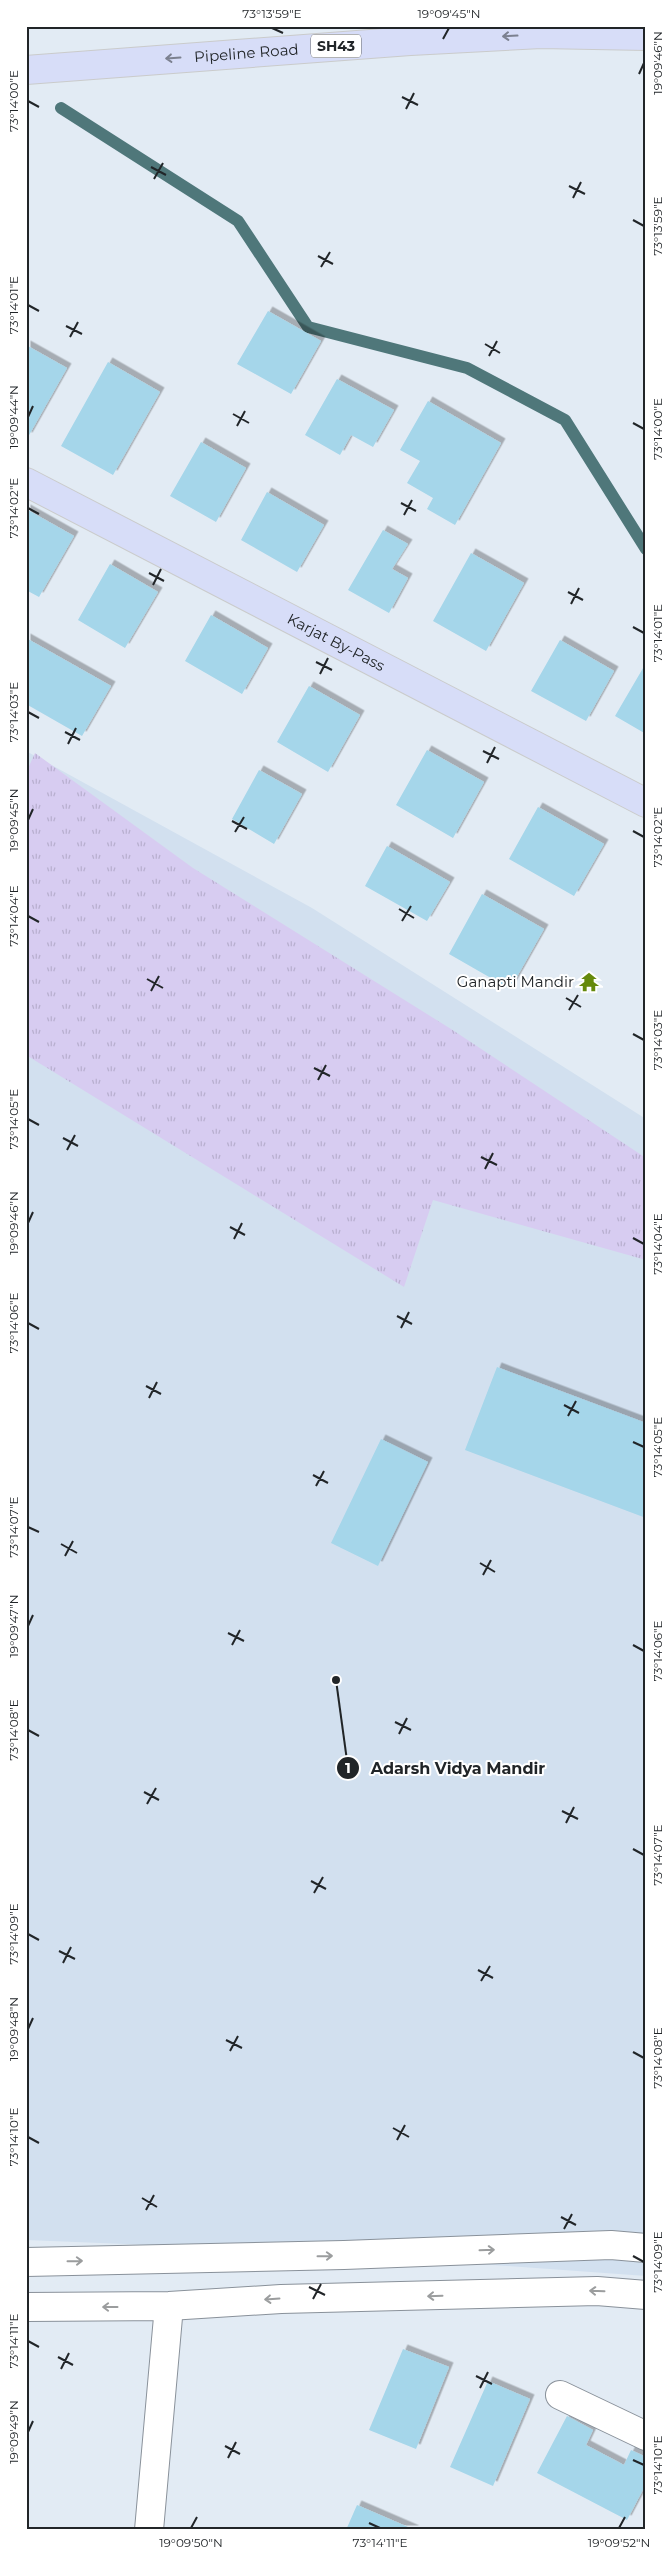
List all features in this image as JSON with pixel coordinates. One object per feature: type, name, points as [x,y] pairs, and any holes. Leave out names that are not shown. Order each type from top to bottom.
[{"type":"main road","name":"Pipeline Road","points":[[26,70],[410,41],[541,34],[646,36]]},
{"type":"main road","name":"Karjat By-Pass","points":[[26,482],[646,803]]},
{"type":"street","points":[[26,2262],[344,2255],[611,2244],[646,2248]]},
{"type":"street","points":[[26,2307],[169,2306],[281,2299],[597,2291],[646,2295]]},
{"type":"street","points":[[149,2530],[169,2306]]},
{"type":"street","points":[[560,2395],[646,2436]]},
{"type":"shaded area","points":[[26,751],[312,908],[646,1119],[646,2276],[297,2251],[26,2240]]},
{"type":"green space","points":[[35,753],[193,868],[451,1029],[646,1158],[646,1260],[433,1200],[404,1287],[26,1055],[26,773]]},
{"type":"building","points":[[268,311],[321,341],[291,394],[237,364]]},
{"type":"building","points":[[26,345],[67,368],[28,437],[26,436]]},
{"type":"building","points":[[108,362],[160,392],[113,475],[61,446]]},
{"type":"building","points":[[337,379],[394,410],[373,447],[351,435],[340,455],[305,435]]},
{"type":"building","points":[[428,401],[501,443],[455,525],[427,509],[433,498],[407,483],[420,461],[400,450]]},
{"type":"building","points":[[201,442],[246,468],[216,522],[170,496]]},
{"type":"building","points":[[267,492],[324,525],[297,572],[241,540]]},
{"type":"building","points":[[26,509],[74,536],[39,597],[26,590]]},
{"type":"building","points":[[383,530],[408,544],[392,569],[408,578],[389,613],[348,590]]},
{"type":"building","points":[[471,553],[524,583],[486,651],[433,621]]},
{"type":"building","points":[[110,564],[158,592],[125,648],[78,620]]},
{"type":"building","points":[[211,615],[268,648],[242,694],[185,661]]},
{"type":"building","points":[[26,638],[111,686],[82,736],[26,704]]},
{"type":"building","points":[[560,640],[614,671],[586,721],[531,691]]},
{"type":"building","points":[[646,663],[646,734],[615,716]]},
{"type":"building","points":[[309,686],[360,715],[328,772],[277,742]]},
{"type":"building","points":[[427,750],[484,782],[453,838],[396,805]]},
{"type":"building","points":[[259,770],[302,794],[274,844],[232,819]]},
{"type":"building","points":[[538,807],[604,844],[574,896],[509,859]]},
{"type":"building","points":[[387,846],[450,882],[427,921],[365,886]]},
{"type":"building","points":[[482,894],[544,929],[510,989],[449,954]]},
{"type":"building","points":[[497,1367],[646,1423],[646,1518],[465,1450]]},
{"type":"building","points":[[381,1439],[428,1462],[378,1566],[331,1543]]},
{"type":"building","points":[[403,2349],[449,2367],[416,2449],[369,2430]]},
{"type":"building","points":[[488,2381],[530,2399],[493,2486],[450,2467]]},
{"type":"building","points":[[567,2416],[593,2430],[586,2445],[624,2465],[631,2450],[646,2457],[646,2484],[627,2520],[537,2473]]},
{"type":"building","points":[[357,2505],[415,2530],[346,2530]]},
{"type":"waterway","points":[[61,108],[238,221],[308,327],[467,368],[565,420],[646,549]]},
{"type":"place","name":"Ganapti Mandir","points":[[589,982]]},
{"type":"place","name":"Adarsh Vidya Mandir","points":[[336,1680]]}]
